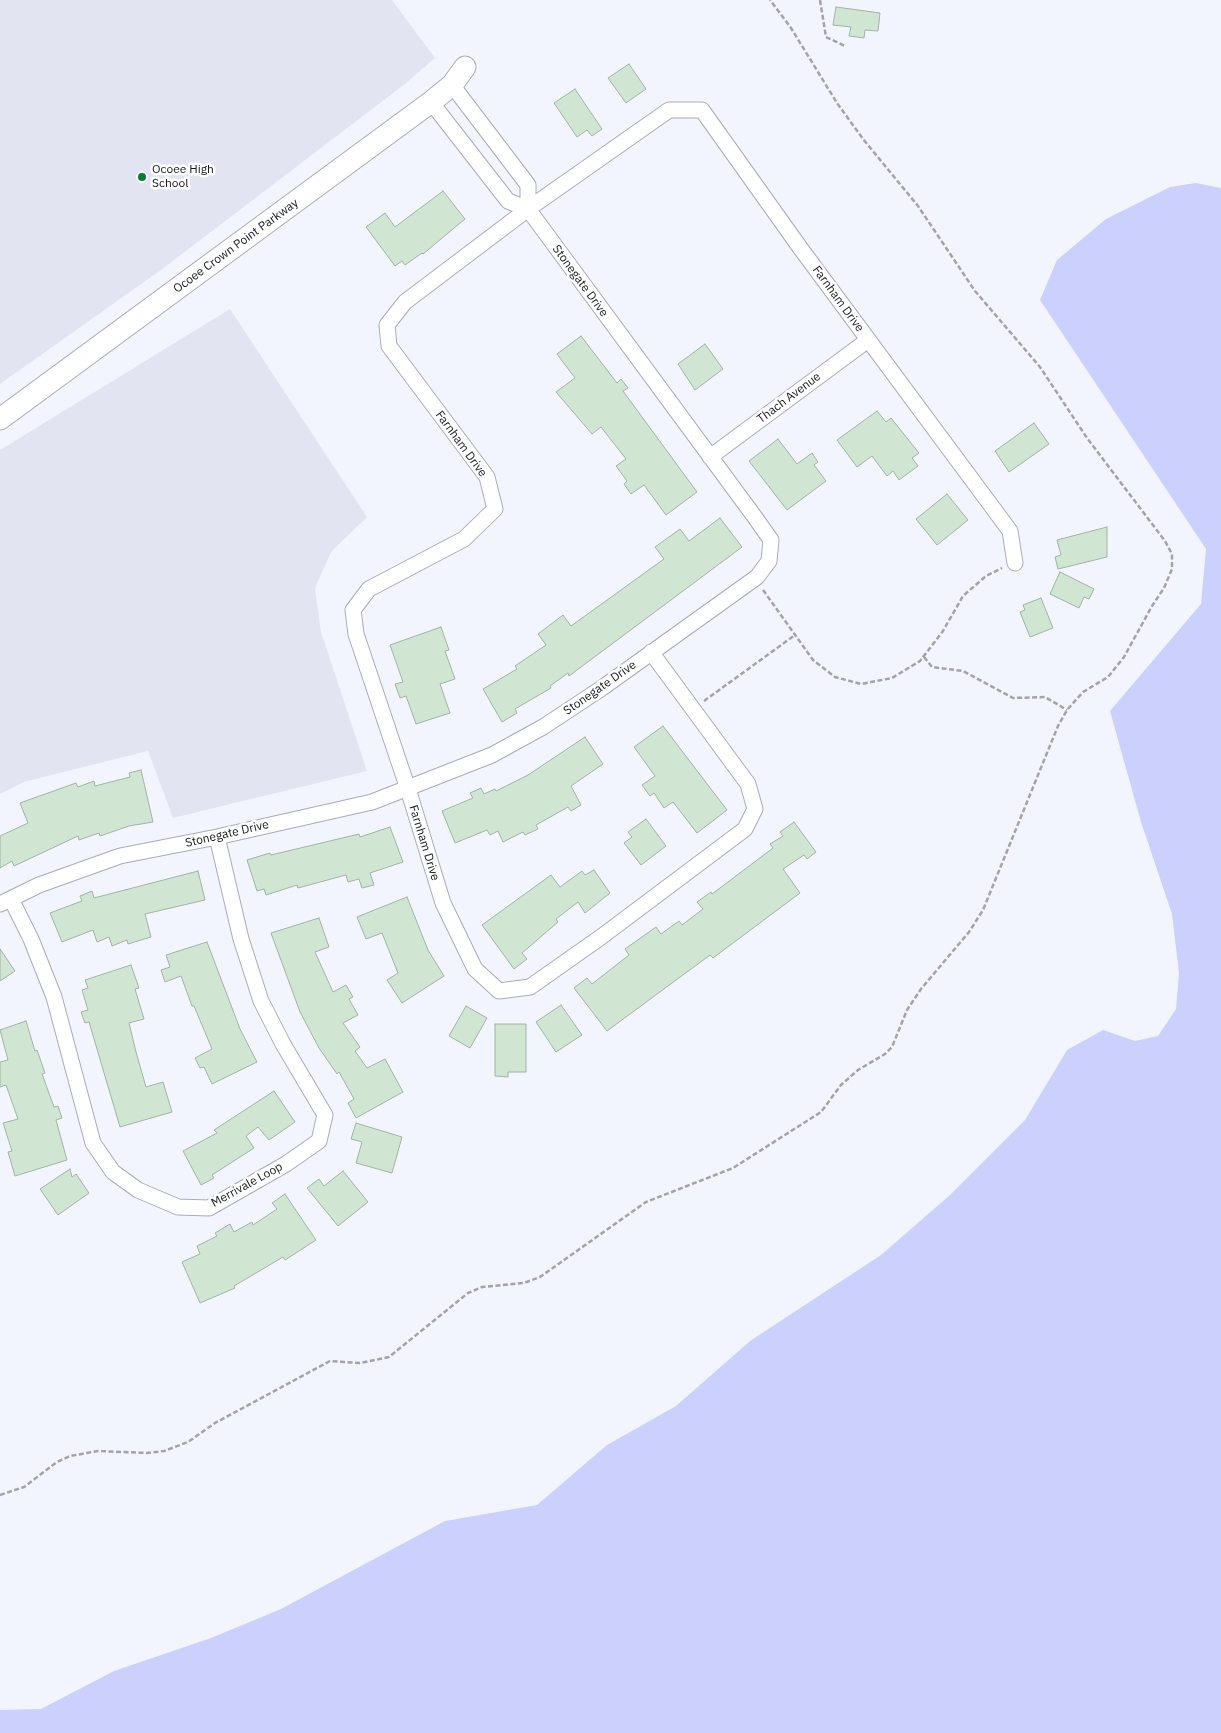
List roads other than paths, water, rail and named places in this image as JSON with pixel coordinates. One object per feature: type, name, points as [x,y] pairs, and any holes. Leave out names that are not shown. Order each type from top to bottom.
[{"type":"street","name":"Ocoee Crown Point Parkway","points":[[0,419],[432,102],[452,85],[465,67]]},
{"type":"street","points":[[452,85],[528,185],[528,209]]},
{"type":"street","name":"Stonegate Drive","points":[[5,902],[39,885],[120,856],[217,837],[372,802],[492,755],[543,727],[755,579],[769,561],[771,540],[528,209],[508,201],[432,102]]},
{"type":"street","name":"Farnham Drive","points":[[650,652],[748,784],[755,809],[745,829],[601,938],[530,987],[499,991],[475,969],[443,903],[408,788],[356,634],[353,610],[369,589],[464,539],[495,509],[487,478],[389,346],[387,324],[405,302],[528,209],[669,110],[702,110],[868,340],[1010,531],[1015,562]]},
{"type":"street","name":"Thach Avenue","points":[[710,457],[868,340]]},
{"type":"street","name":"Merrivale Loop","points":[[5,902],[31,939],[54,997],[94,1143],[113,1172],[138,1190],[178,1207],[209,1208],[286,1164],[319,1141],[325,1115],[261,1001],[240,939],[217,837]]},
{"type":"place","name":"Ocoee High School","points":[[142,177]]}]
